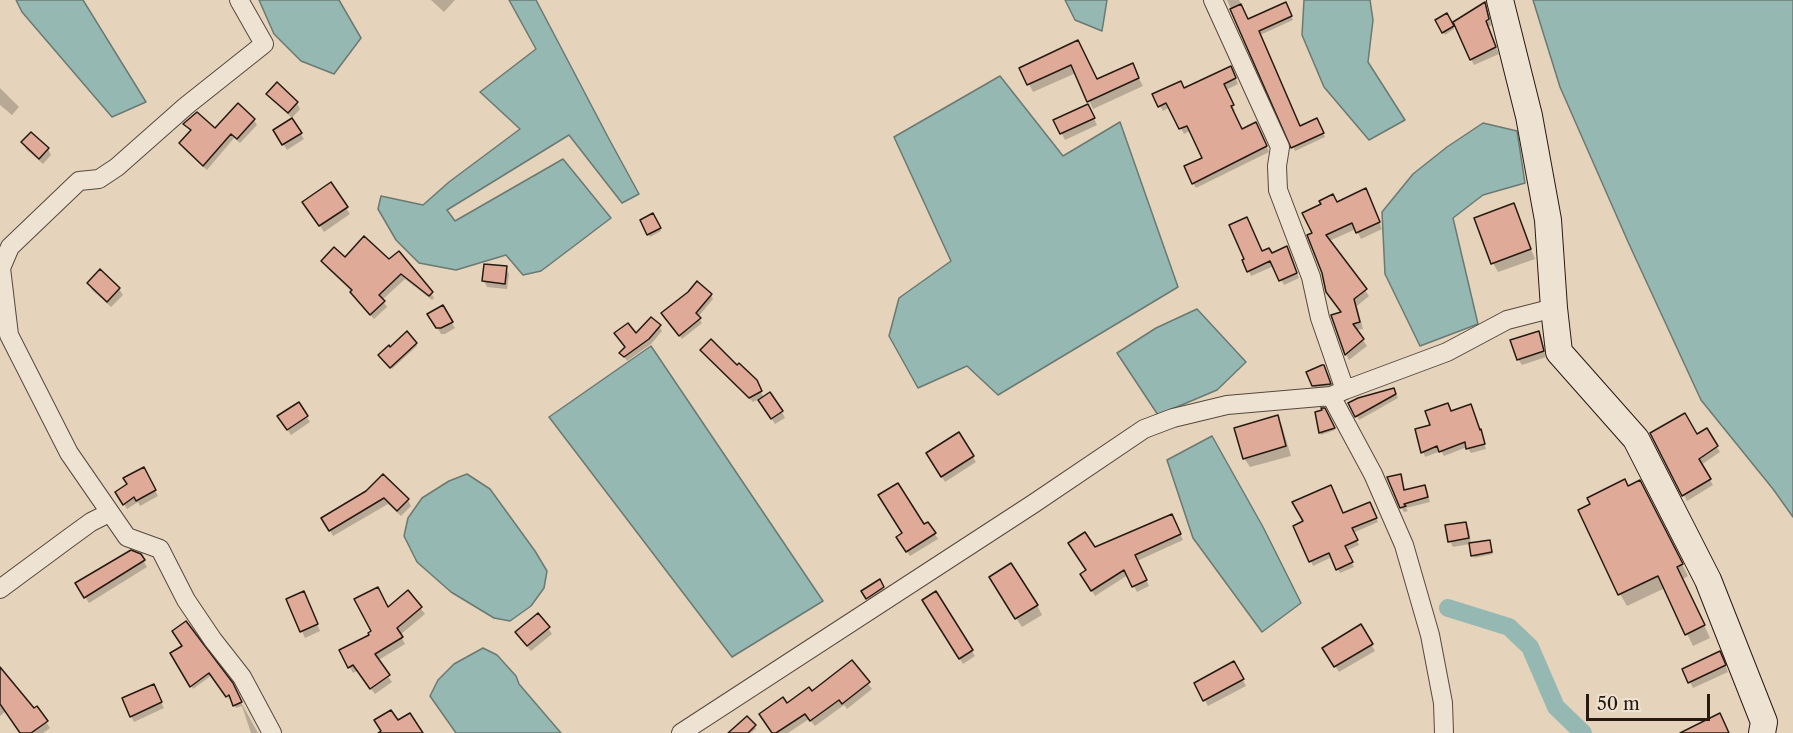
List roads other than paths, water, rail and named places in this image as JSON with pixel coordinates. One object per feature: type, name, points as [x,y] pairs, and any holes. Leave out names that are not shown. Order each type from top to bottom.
[{"type":"main road","points":[[1500,0],[1529,116],[1548,220],[1559,352],[1636,439],[1708,580],[1763,728]]},
{"type":"street","points":[[239,0],[264,44],[186,106],[117,167],[99,178],[79,181],[10,247],[1,268],[9,335],[69,453],[127,537],[160,549],[186,600],[242,677],[272,733]]},
{"type":"street","points":[[1213,0],[1280,147],[1277,165],[1278,190],[1311,277],[1338,393],[1404,544],[1430,635],[1443,704],[1444,733]]},
{"type":"street","points":[[681,733],[1144,429],[1173,418],[1227,405],[1338,393],[1447,352],[1508,320],[1554,308]]},
{"type":"street","points":[[0,589],[91,522],[109,513]]},
{"type":"water","points":[[16,0],[83,0],[146,102],[112,117],[22,12]]},
{"type":"water","points":[[259,0],[339,0],[361,38],[334,74],[301,61],[274,34]]},
{"type":"water","points":[[509,0],[536,0],[639,194],[622,203],[569,135],[447,210],[455,221],[563,159],[611,218],[541,271],[523,275],[506,255],[456,270],[419,263],[396,240],[378,209],[381,196],[423,205],[449,182],[520,129],[480,92],[536,49]]},
{"type":"water","points":[[1065,0],[1107,0],[1102,31],[1075,20]]},
{"type":"water","points":[[1304,0],[1370,0],[1373,20],[1368,62],[1405,120],[1369,140],[1324,87],[1302,35]]},
{"type":"water","points":[[1533,0],[1793,0],[1793,517],[1701,400],[1560,87]]},
{"type":"water","points":[[1000,76],[1063,156],[1120,122],[1178,287],[998,395],[967,366],[918,388],[889,336],[899,298],[951,261],[894,137]]},
{"type":"water","points":[[1483,123],[1517,131],[1525,183],[1483,195],[1453,218],[1478,324],[1420,346],[1385,274],[1382,212],[1413,174],[1447,147]]},
{"type":"water","points":[[1197,309],[1246,362],[1217,390],[1158,415],[1117,353],[1156,328]]},
{"type":"water","points":[[651,346],[823,601],[732,657],[549,417]]},
{"type":"water","points":[[1212,436],[1263,527],[1301,603],[1262,632],[1193,538],[1167,460]]},
{"type":"water","points":[[467,474],[490,489],[547,571],[544,588],[531,606],[510,621],[494,618],[451,592],[417,562],[404,536],[408,518],[422,498],[449,481]]},
{"type":"water","points":[[483,648],[497,655],[561,733],[456,733],[430,696],[438,680],[454,664]]},
{"type":"waterway","points":[[1448,608],[1509,627],[1530,647],[1556,707],[1583,733]]}]
